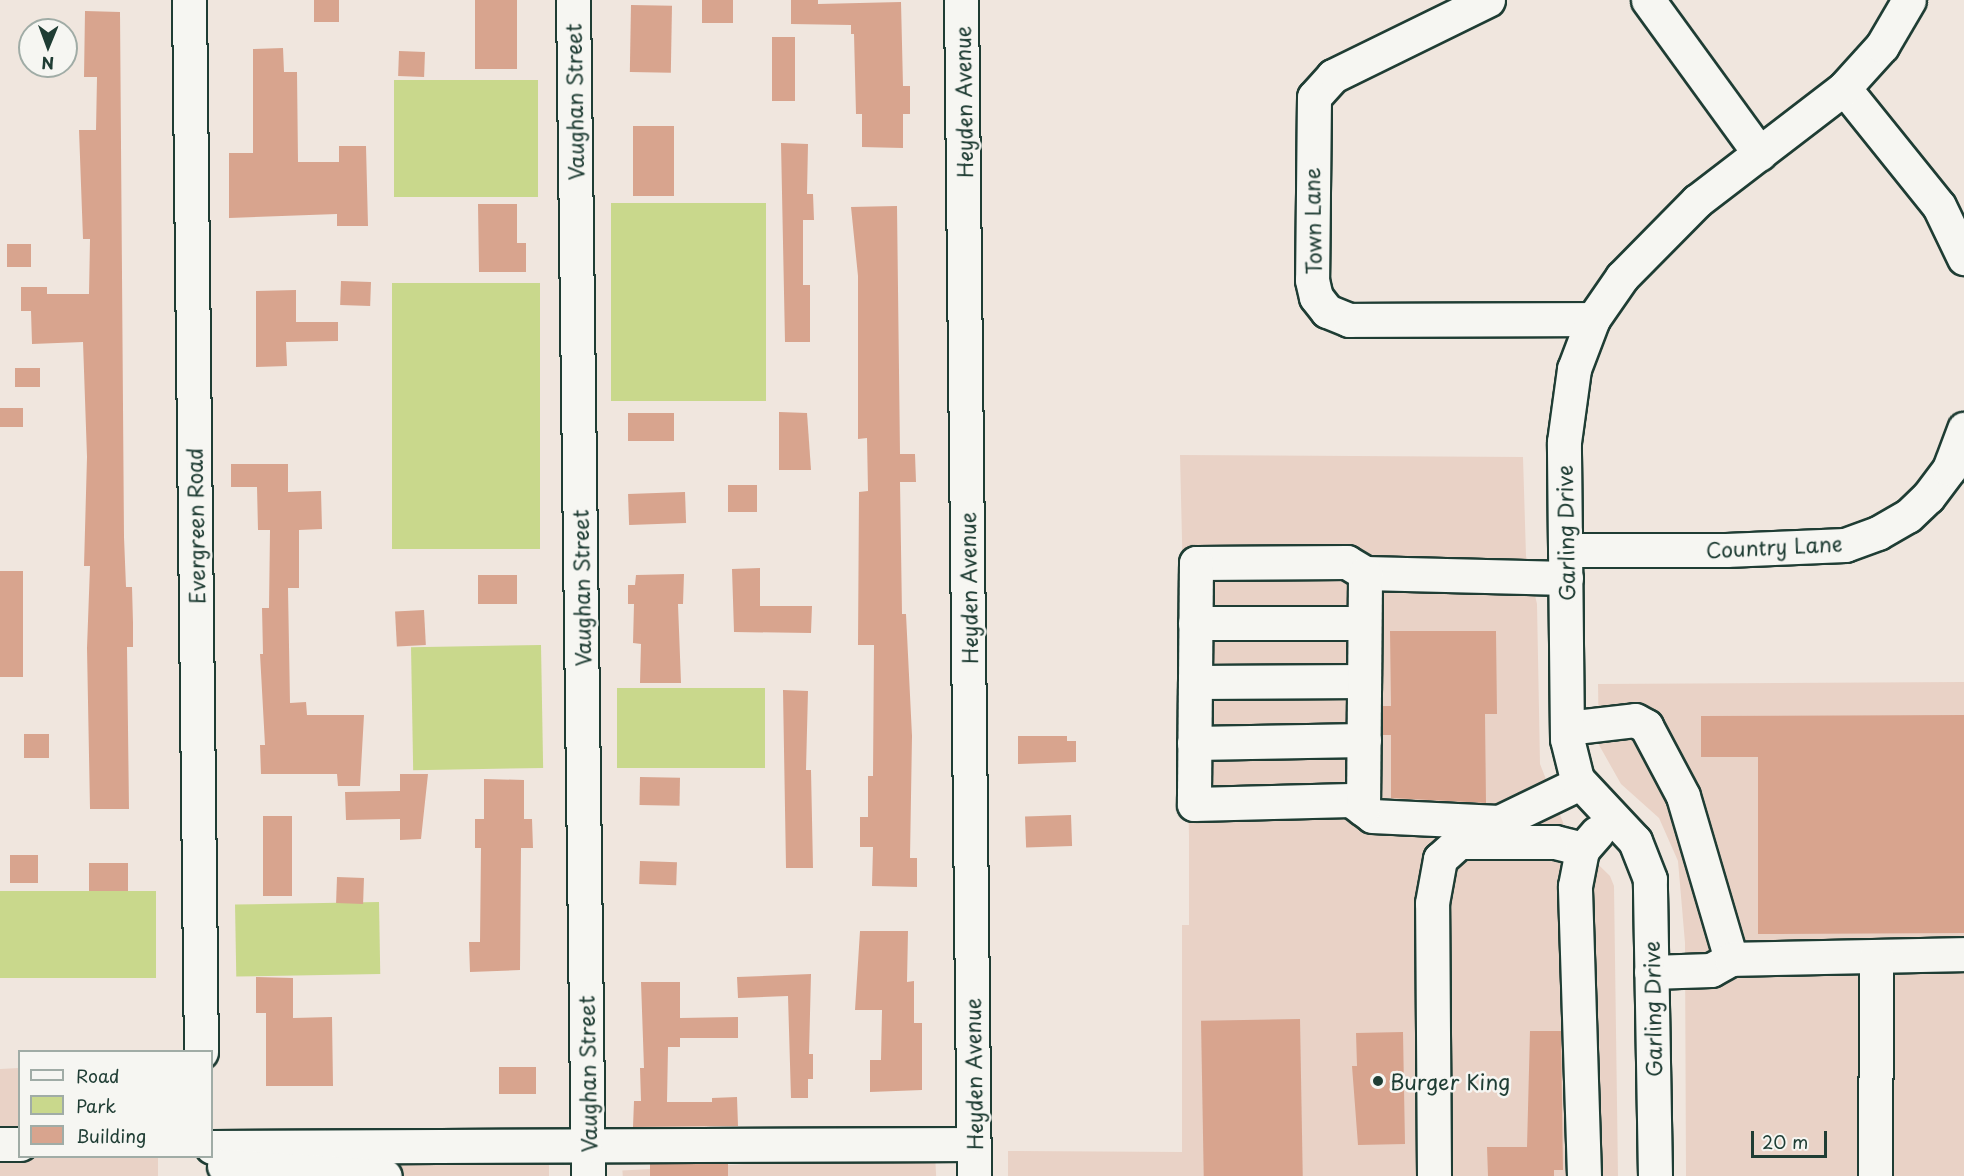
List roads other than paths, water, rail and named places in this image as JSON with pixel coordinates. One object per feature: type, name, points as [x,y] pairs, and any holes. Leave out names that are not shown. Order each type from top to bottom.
[{"type":"street","name":"Evergreen Road","points":[[189,0],[201,1050]]},
{"type":"street","name":"Vaughan Street","points":[[573,0],[588,1161]]},
{"type":"street","name":"Heyden Avenue","points":[[961,0],[974,1160]]},
{"type":"street","name":"Town Lane","points":[[1488,0],[1333,76],[1314,97],[1312,280],[1316,297],[1327,311],[1349,320],[1593,319]]},
{"type":"street","points":[[1648,0],[1760,154]]},
{"type":"street","name":"Garling Drive","points":[[1655,1176],[1650,879],[1635,841],[1580,783],[1570,760],[1567,728],[1565,564],[1566,415],[1574,369],[1593,319],[1622,277],[1661,233],[1844,87],[1882,46],[1909,0]]},
{"type":"street","points":[[1844,87],[1940,206],[1964,258]]},
{"type":"street","name":"Country Lane","points":[[1195,623],[1196,563],[1356,568],[1565,564],[1726,550],[1845,545],[1878,534],[1908,516],[1928,497],[1949,469],[1964,429]]},
{"type":"street","points":[[1356,568],[1364,623],[1364,740],[1357,805]]},
{"type":"street","points":[[1364,623],[1195,623],[1194,804],[1357,805],[1372,816],[1440,822],[1499,822],[1580,783]]},
{"type":"street","points":[[1195,682],[1364,681]]},
{"type":"street","points":[[1567,728],[1635,720],[1646,726],[1683,795],[1731,958]]},
{"type":"street","points":[[1194,742],[1364,740]]},
{"type":"street","points":[[1584,1176],[1575,886],[1583,849],[1612,817]]},
{"type":"street","points":[[1434,1176],[1432,903],[1440,859],[1460,842],[1555,842],[1583,849]]},
{"type":"street","points":[[1651,972],[1711,970],[1731,958],[1964,954]]},
{"type":"street","points":[[1875,1176],[1876,956]]},
{"type":"street","points":[[0,1144],[18,1144]]},
{"type":"street","points":[[204,1161],[974,1160]]},
{"type":"street","points":[[204,1161],[265,1173],[385,1176]]},
{"type":"place","name":"Burger King","points":[[1378,1081]]}]
